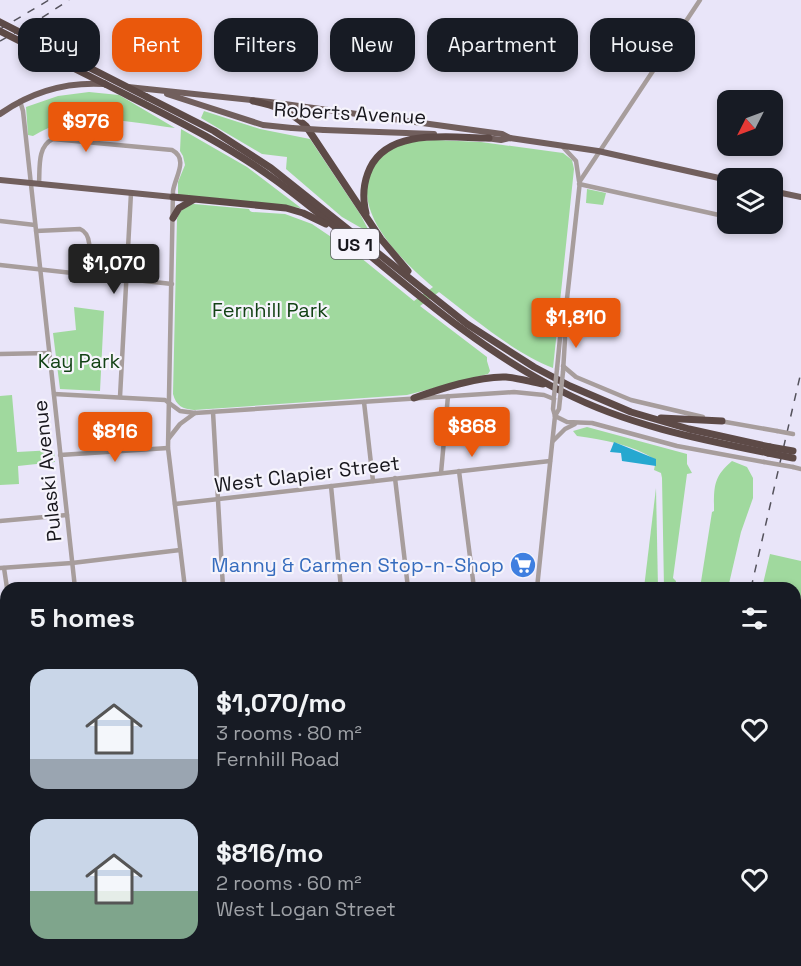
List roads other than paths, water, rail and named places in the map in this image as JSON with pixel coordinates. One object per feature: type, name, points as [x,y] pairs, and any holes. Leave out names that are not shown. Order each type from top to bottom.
[{"type":"highway","name":"US 1","points":[[0,22],[146,100],[244,159],[280,184],[472,338],[514,366],[582,401],[636,422],[696,438],[769,450]]},
{"type":"highway","name":"US 1","points":[[0,31],[214,131],[271,168],[478,332],[534,367],[577,390],[646,417],[769,450],[796,456],[801,453]]},
{"type":"highway","points":[[253,101],[289,112],[306,126],[391,253],[427,292]]},
{"type":"highway","points":[[371,224],[363,197],[364,183],[375,160],[386,148],[403,140],[415,138],[489,138]]},
{"type":"highway","points":[[173,197],[295,210],[344,235]]},
{"type":"highway","points":[[173,218],[183,205],[196,200]]},
{"type":"highway","points":[[414,398],[458,385],[507,377],[551,386]]},
{"type":"highway","points":[[448,396],[458,385]]},
{"type":"highway","points":[[646,417],[722,421]]},
{"type":"main road","name":"Roberts Avenue","points":[[0,114],[20,101],[42,92],[77,84],[106,84],[502,134],[510,138]]},
{"type":"main road","name":"Roberts Avenue","points":[[158,91],[263,125],[510,138],[598,151],[717,178]]},
{"type":"main road","points":[[0,180],[173,197]]},
{"type":"main road","points":[[783,193],[801,197]]},
{"type":"street","points":[[579,184],[598,151],[700,0]]},
{"type":"street","name":"Pulaski Avenue","points":[[20,101],[23,111],[74,582]]},
{"type":"street","points":[[39,184],[43,148],[53,139],[172,150],[179,156],[181,164],[175,178],[173,197],[168,448],[184,582]]},
{"type":"street","points":[[556,398],[563,369],[564,326],[579,184],[576,161],[561,146]]},
{"type":"street","points":[[579,184],[717,215]]},
{"type":"street","points":[[120,398],[131,194]]},
{"type":"street","points":[[0,221],[35,225]]},
{"type":"street","points":[[36,231],[80,229],[86,232],[89,238],[87,275]]},
{"type":"street","points":[[0,265],[172,284]]},
{"type":"street","points":[[538,582],[555,416],[559,409],[556,398],[556,369],[564,326]]},
{"type":"street","points":[[0,354],[49,353]]},
{"type":"street","points":[[563,369],[576,377],[637,402],[801,436]]},
{"type":"street","points":[[54,394],[165,400],[183,412],[195,413],[520,392],[556,398]]},
{"type":"street","points":[[441,473],[448,396]]},
{"type":"street","points":[[364,402],[373,481]]},
{"type":"street","points":[[213,412],[223,582]]},
{"type":"street","points":[[168,440],[180,424],[195,413]]},
{"type":"street","points":[[555,416],[567,422],[591,423],[677,446],[801,469]]},
{"type":"street","points":[[552,443],[565,429],[579,423]]},
{"type":"street","points":[[60,456],[168,448]]},
{"type":"street","name":"West Clapier Street","points":[[175,504],[550,461]]},
{"type":"street","points":[[459,471],[473,582]]},
{"type":"street","points":[[395,478],[407,582]]},
{"type":"street","points":[[331,486],[340,582]]},
{"type":"street","points":[[0,521],[67,515]]},
{"type":"street","points":[[2,568],[180,550]]},
{"type":"water","points":[[614,442],[656,459],[656,466],[622,461],[621,453],[610,452]]},
{"type":"railway","points":[[0,29],[49,0]]},
{"type":"railway","points":[[0,41],[69,0]]},
{"type":"railway","points":[[752,582],[801,372]]},
{"type":"place","name":"Manny & Carmen Stop-n-Shop","points":[[523,565]]},
{"type":"park label","name":"Fernhill Park","points":[[270,310]]},
{"type":"park label","name":"Kay Park","points":[[79,361]]}]
